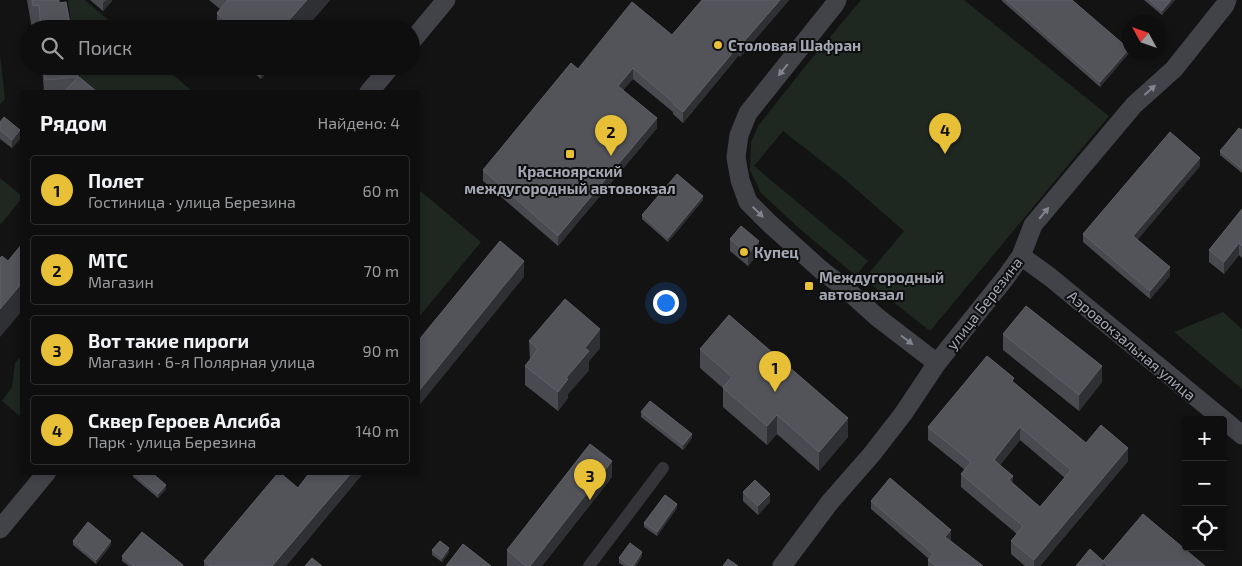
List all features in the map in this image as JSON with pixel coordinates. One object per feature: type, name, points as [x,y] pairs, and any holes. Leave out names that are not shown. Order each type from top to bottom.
[{"type":"street","points":[[420,31],[446,0]]},
{"type":"street","points":[[836,0],[748,113],[739,135],[736,157],[740,180],[748,202],[768,222],[877,317],[937,363]]},
{"type":"street","name":"улица Березина","points":[[782,566],[830,502],[872,454],[937,363],[1006,277],[1021,256],[1033,225],[1134,105],[1174,69],[1226,4],[1227,0]]},
{"type":"street","points":[[371,90],[383,75]]},
{"type":"street","name":"Аэровокзальная улица","points":[[1021,256],[1050,277],[1242,435]]},
{"type":"street","points":[[589,566],[663,468]]},
{"type":"street","points":[[0,529],[45,475]]},
{"type":"shaded area","points":[[68,0],[85,0],[108,20],[71,20]]},
{"type":"shaded area","points":[[861,0],[964,0],[1109,116],[930,331],[864,279],[904,231],[842,177],[783,131],[754,166],[868,261],[856,276],[761,193],[750,170],[751,142],[758,126]]},
{"type":"shaded area","points":[[0,54],[5,99],[0,105]]},
{"type":"shaded area","points":[[79,75],[173,75],[191,90],[88,90],[81,85]]},
{"type":"shaded area","points":[[0,178],[20,194],[20,200],[0,224]]},
{"type":"shaded area","points":[[420,191],[481,242],[420,316]]},
{"type":"shaded area","points":[[1223,312],[1242,329],[1242,389],[1174,332]]},
{"type":"shaded area","points":[[20,357],[20,416],[2,401],[12,387],[15,363]]},
{"type":"building","points":[[32,0],[59,0],[59,3],[66,2],[69,20],[40,20],[39,5],[33,6]]},
{"type":"building","points":[[228,0],[307,0],[289,20],[225,20],[217,13]]},
{"type":"building","name":"Красноярский междугородный автовокзал","points":[[702,0],[780,0],[739,45],[683,112],[633,68],[618,86],[657,118],[558,236],[483,170],[571,63],[578,69],[632,2],[672,35]]},
{"type":"building","points":[[1006,0],[1072,0],[1122,43],[1122,57],[1100,82]]},
{"type":"building","points":[[1149,0],[1171,0],[1162,11]]},
{"type":"building","points":[[45,75],[78,75],[95,90],[66,90],[78,77],[45,80]]},
{"type":"building","points":[[4,117],[20,130],[12,140],[0,130],[0,122]]},
{"type":"building","points":[[1239,128],[1242,130],[1242,169],[1220,151]]},
{"type":"building","points":[[1170,132],[1200,158],[1133,236],[1170,267],[1150,291],[1083,234]]},
{"type":"building","points":[[677,174],[703,196],[668,238],[642,215]]},
{"type":"building","points":[[1242,209],[1242,246],[1239,243],[1224,262],[1209,250]]},
{"type":"building","points":[[741,226],[759,241],[748,254],[730,239]]},
{"type":"building","points":[[500,241],[524,261],[420,390],[420,339]]},
{"type":"building","points":[[20,246],[20,285],[0,309],[0,258],[2,256],[8,261]]},
{"type":"building","points":[[565,299],[600,329],[585,348],[589,351],[566,378],[568,379],[558,392],[525,366],[538,349],[529,341]]},
{"type":"building","points":[[1026,306],[1102,366],[1079,395],[1003,334]]},
{"type":"building","points":[[729,315],[848,418],[819,452],[777,415],[767,426],[723,388],[732,377],[700,349]]},
{"type":"building","points":[[987,356],[1014,378],[1012,381],[1086,443],[1101,425],[1128,448],[1034,560],[1011,541],[1023,526],[961,474],[971,462],[928,427]],"holes":[[[1020,427],[1071,470],[1040,507],[1009,480],[1013,476],[994,460]]]},
{"type":"building","points":[[650,401],[692,434],[683,445],[641,412]]},
{"type":"building","points":[[590,444],[612,461],[530,566],[526,566],[507,550]]},
{"type":"building","points":[[135,475],[154,475],[166,485],[158,494]]},
{"type":"building","points":[[276,475],[283,475],[298,488],[308,475],[349,475],[272,566],[210,566],[204,561]]},
{"type":"building","points":[[890,478],[951,530],[945,537],[983,566],[936,566],[928,560],[933,554],[871,501]]},
{"type":"building","points":[[755,480],[770,494],[758,506],[743,492]]},
{"type":"building","points":[[665,495],[677,504],[657,532],[644,523]]},
{"type":"building","points":[[1143,514],[1182,547],[1182,551],[1187,551],[1205,566],[1108,566],[1103,561]]},
{"type":"building","points":[[88,522],[111,541],[96,560],[73,541]]},
{"type":"building","points":[[142,532],[183,566],[134,566],[122,556]]},
{"type":"building","points":[[440,541],[449,548],[442,558],[432,550]]},
{"type":"building","points":[[630,543],[642,552],[633,566],[619,558]]},
{"type":"building","points":[[463,544],[491,566],[446,566]]},
{"type":"building","points":[[1090,549],[1103,561],[1100,566],[1076,566]]},
{"type":"building","points":[[312,558],[322,566],[305,566]]},
{"type":"building","points":[[728,559],[738,566],[723,566]]},
{"type":"place","name":"Столовая Шафран","points":[[718,45]]},
{"type":"place","name":"Красноярский междугородный автовокзал","points":[[570,154]]},
{"type":"place","name":"Сквер Героев Алсиба","points":[[945,154]]},
{"type":"place","name":"МТС","points":[[611,156]]},
{"type":"place","name":"Купец","points":[[744,252]]},
{"type":"place","name":"Междугородный автовокзал","points":[[809,286]]},
{"type":"place","name":"Полет","points":[[775,392]]},
{"type":"place","name":"Вот такие пироги","points":[[590,500]]}]
